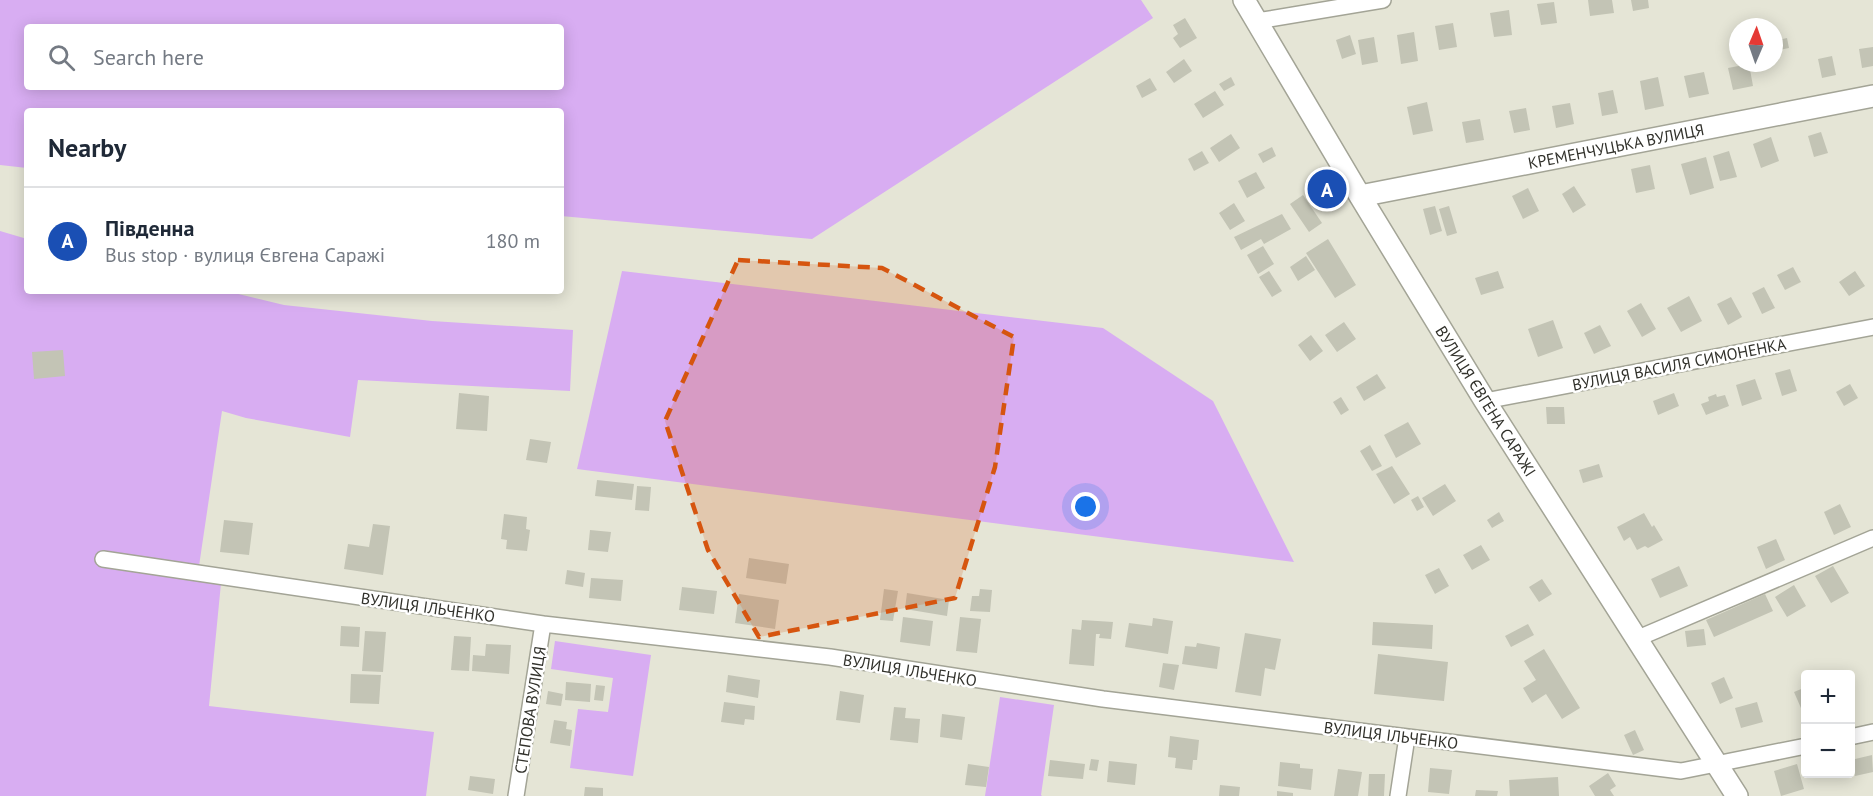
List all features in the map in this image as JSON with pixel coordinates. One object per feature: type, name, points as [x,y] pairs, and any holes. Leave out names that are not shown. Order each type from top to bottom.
[{"type":"main road","name":"ВУЛИЦЯ ЄВГЕНА САРАЖІ","points":[[1245,0],[1360,196],[1485,401],[1737,796]]},
{"type":"main road","name":"КРЕМЕНЧУЦЬКА ВУЛИЦЯ","points":[[1360,196],[1873,96]]},
{"type":"street","points":[[1257,21],[1383,0]]},
{"type":"street","name":"ВУЛИЦЯ ВАСИЛЯ СИМОНЕНКА","points":[[1485,401],[1873,327]]},
{"type":"street","points":[[1636,639],[1873,538]]},
{"type":"street","name":"ВУЛИЦЯ ІЛЬЧЕНКО","points":[[103,559],[543,624],[830,657],[1102,699],[1681,771],[1801,747]]},
{"type":"street","name":"СТЕПОВА ВУЛИЦЯ","points":[[516,796],[543,624]]},
{"type":"street","points":[[1855,736],[1873,732]]},
{"type":"street","points":[[1398,796],[1407,737]]},
{"type":"highlighted area","points":[[738,260],[882,268],[1014,337],[995,467],[955,598],[759,637],[708,550],[665,421]]},
{"type":"shaded area","points":[[0,0],[1141,0],[1153,18],[812,239],[564,216],[564,108],[24,108],[24,168],[0,165]]},
{"type":"shaded area","points":[[0,231],[24,238],[24,294],[238,294],[284,305],[432,321],[573,330],[570,391],[358,380],[350,437],[246,418],[222,411],[199,566],[222,573],[209,706],[434,732],[426,796],[0,796]]},
{"type":"shaded area","points":[[622,271],[1103,328],[1213,401],[1294,562],[577,469]]},
{"type":"shaded area","points":[[555,641],[651,655],[633,776],[570,768],[578,709],[608,712],[613,678],[551,669]]},
{"type":"shaded area","points":[[1000,697],[1054,705],[1042,796],[985,796]]},
{"type":"building","points":[[1588,0],[1612,0],[1614,13],[1590,16]]},
{"type":"building","points":[[1631,0],[1648,0],[1649,8],[1633,11]]},
{"type":"building","points":[[1554,2],[1557,23],[1541,25],[1537,4]]},
{"type":"building","points":[[1509,10],[1512,35],[1494,37],[1490,13]]},
{"type":"building","points":[[1185,18],[1197,38],[1180,48],[1173,38],[1178,34],[1173,25]]},
{"type":"building","points":[[1453,23],[1457,47],[1439,50],[1435,26]]},
{"type":"building","points":[[1414,32],[1418,61],[1401,64],[1397,35]]},
{"type":"building","points":[[1350,35],[1356,54],[1342,59],[1336,40]]},
{"type":"building","points":[[1374,37],[1378,62],[1362,65],[1358,40]]},
{"type":"building","points":[[1787,38],[1789,48],[1783,49],[1783,39]]},
{"type":"building","points":[[1873,47],[1873,66],[1862,68],[1859,49]]},
{"type":"building","points":[[1832,56],[1836,75],[1822,78],[1818,59]]},
{"type":"building","points":[[1184,59],[1192,71],[1174,83],[1166,72]]},
{"type":"building","points":[[1728,68],[1729,72],[1750,72],[1753,86],[1733,90]]},
{"type":"building","points":[[1704,72],[1709,94],[1689,98],[1684,76]]},
{"type":"building","points":[[1231,77],[1235,85],[1224,91],[1219,84]]},
{"type":"building","points":[[1658,77],[1664,106],[1645,110],[1640,81]]},
{"type":"building","points":[[1150,78],[1157,90],[1142,98],[1136,86]]},
{"type":"building","points":[[1613,90],[1618,113],[1602,116],[1598,93]]},
{"type":"building","points":[[1215,91],[1224,105],[1203,118],[1194,104]]},
{"type":"building","points":[[1427,102],[1433,131],[1413,135],[1407,107]]},
{"type":"building","points":[[1570,103],[1574,124],[1556,128],[1552,106]]},
{"type":"building","points":[[1526,108],[1530,130],[1514,133],[1509,111]]},
{"type":"building","points":[[1480,119],[1484,140],[1466,143],[1462,122]]},
{"type":"building","points":[[1821,132],[1828,153],[1814,157],[1808,136]]},
{"type":"building","points":[[1231,134],[1240,148],[1219,162],[1210,148]]},
{"type":"building","points":[[1771,137],[1779,161],[1761,168],[1753,144]]},
{"type":"building","points":[[1272,147],[1276,156],[1263,163],[1258,154]]},
{"type":"building","points":[[1202,151],[1209,163],[1194,171],[1188,159]]},
{"type":"building","points":[[1729,151],[1737,177],[1720,181],[1713,156]]},
{"type":"building","points":[[1706,157],[1714,188],[1690,195],[1681,164]]},
{"type":"building","points":[[1650,165],[1655,189],[1636,193],[1631,169]]},
{"type":"building","points":[[1256,172],[1265,188],[1247,198],[1238,181]]},
{"type":"building","points":[[1574,186],[1586,205],[1573,213],[1562,194]]},
{"type":"building","points":[[1528,188],[1539,211],[1523,219],[1512,196]]},
{"type":"building","points":[[1303,195],[1322,223],[1309,232],[1290,204]]},
{"type":"building","points":[[1234,203],[1245,221],[1230,230],[1219,213]]},
{"type":"building","points":[[1435,206],[1442,231],[1430,235],[1423,209]]},
{"type":"building","points":[[1449,206],[1457,233],[1447,236],[1439,209]]},
{"type":"building","points":[[1282,214],[1291,229],[1264,244],[1261,239],[1241,250],[1234,237]]},
{"type":"building","points":[[1328,239],[1356,285],[1335,298],[1306,253]]},
{"type":"building","points":[[1263,246],[1274,264],[1258,274],[1247,255]]},
{"type":"building","points":[[1306,256],[1315,270],[1298,281],[1290,267]]},
{"type":"building","points":[[1793,267],[1801,282],[1785,290],[1777,275]]},
{"type":"building","points":[[1269,271],[1282,291],[1272,297],[1259,277]]},
{"type":"building","points":[[1498,271],[1504,288],[1481,295],[1475,278]]},
{"type":"building","points":[[1855,271],[1865,286],[1849,296],[1839,282]]},
{"type":"building","points":[[1764,287],[1775,308],[1762,314],[1752,293]]},
{"type":"building","points":[[1689,296],[1702,321],[1681,332],[1667,308]]},
{"type":"building","points":[[1731,297],[1742,317],[1728,325],[1717,304]]},
{"type":"building","points":[[1641,303],[1656,329],[1642,337],[1627,311]]},
{"type":"building","points":[[1553,320],[1563,348],[1538,357],[1528,329]]},
{"type":"building","points":[[1344,322],[1356,339],[1337,352],[1325,335]]},
{"type":"building","points":[[1600,325],[1611,346],[1594,354],[1584,333]]},
{"type":"building","points":[[1311,335],[1323,351],[1310,361],[1298,345]]},
{"type":"building","points":[[63,350],[65,376],[34,379],[32,352]]},
{"type":"building","points":[[1790,369],[1797,391],[1782,396],[1775,373]]},
{"type":"building","points":[[1377,374],[1386,388],[1364,401],[1356,387]]},
{"type":"building","points":[[1755,379],[1762,399],[1742,406],[1736,385]]},
{"type":"building","points":[[1850,384],[1858,398],[1844,406],[1836,392]]},
{"type":"building","points":[[459,393],[489,396],[487,431],[456,429]]},
{"type":"building","points":[[1674,393],[1679,406],[1658,415],[1653,401]]},
{"type":"building","points":[[1716,394],[1717,397],[1725,395],[1729,406],[1706,415],[1701,404],[1709,401],[1708,397]]},
{"type":"building","points":[[1341,397],[1349,410],[1341,415],[1333,402]]},
{"type":"building","points":[[1546,407],[1564,407],[1565,424],[1547,424]]},
{"type":"building","points":[[1408,422],[1421,444],[1396,458],[1384,435]]},
{"type":"building","points":[[530,439],[551,442],[547,463],[526,460]]},
{"type":"building","points":[[1370,445],[1382,466],[1372,471],[1360,451]]},
{"type":"building","points":[[1599,464],[1603,477],[1583,483],[1579,470]]},
{"type":"building","points":[[1392,466],[1410,494],[1394,504],[1376,474]]},
{"type":"building","points":[[597,480],[634,484],[632,500],[595,496]]},
{"type":"building","points":[[1445,484],[1456,501],[1433,516],[1422,498]]},
{"type":"building","points":[[637,486],[651,487],[649,511],[635,510]]},
{"type":"building","points":[[1418,496],[1424,507],[1417,511],[1411,500]]},
{"type":"building","points":[[1840,504],[1851,527],[1834,535],[1824,512]]},
{"type":"building","points":[[1499,512],[1504,521],[1492,528],[1487,520]]},
{"type":"building","points":[[1644,513],[1663,540],[1648,548],[1645,546],[1637,550],[1630,537],[1624,541],[1617,527]]},
{"type":"building","points":[[504,514],[527,517],[526,529],[530,530],[527,551],[506,549],[507,540],[501,539]]},
{"type":"building","points":[[224,520],[253,523],[249,555],[220,552]]},
{"type":"building","points":[[373,524],[390,526],[383,575],[344,569],[348,544],[369,547]]},
{"type":"building","points":[[590,530],[611,532],[608,552],[588,550]]},
{"type":"building","points":[[1776,539],[1785,560],[1766,569],[1757,547]]},
{"type":"building","points":[[1481,545],[1490,560],[1472,570],[1463,555]]},
{"type":"building","points":[[749,558],[789,564],[786,584],[746,578]]},
{"type":"building","points":[[1679,566],[1688,586],[1660,598],[1651,579]]},
{"type":"building","points":[[1833,566],[1849,593],[1831,603],[1815,576]]},
{"type":"building","points":[[1439,568],[1449,586],[1435,594],[1425,575]]},
{"type":"building","points":[[567,570],[585,573],[583,587],[565,584]]},
{"type":"building","points":[[591,578],[623,580],[621,601],[589,598]]},
{"type":"building","points":[[1542,579],[1552,594],[1539,602],[1529,587]]},
{"type":"building","points":[[1794,585],[1806,606],[1787,617],[1775,597]]},
{"type":"building","points":[[682,587],[717,591],[714,614],[679,610]]},
{"type":"building","points":[[884,589],[898,591],[893,621],[880,620]]},
{"type":"building","points":[[980,589],[992,590],[990,612],[970,611],[972,596],[979,596]]},
{"type":"building","points":[[907,593],[949,600],[947,616],[905,609]]},
{"type":"building","points":[[739,594],[779,600],[775,629],[735,623]]},
{"type":"building","points":[[1765,594],[1773,611],[1714,637],[1706,620]]},
{"type":"building","points":[[903,617],[933,621],[930,646],[900,642]]},
{"type":"building","points":[[960,617],[981,619],[977,653],[956,651]]},
{"type":"building","points":[[1153,618],[1173,621],[1168,654],[1125,647],[1129,623],[1152,626]]},
{"type":"building","points":[[1082,620],[1113,622],[1111,639],[1099,638],[1100,634],[1096,634],[1094,666],[1069,664],[1072,629],[1081,630]]},
{"type":"building","points":[[1373,622],[1433,625],[1432,649],[1372,645]]},
{"type":"building","points":[[1528,624],[1534,635],[1511,647],[1505,636]]},
{"type":"building","points":[[341,626],[360,627],[359,647],[340,646]]},
{"type":"building","points":[[1704,629],[1706,645],[1687,647],[1685,631]]},
{"type":"building","points":[[365,631],[386,632],[383,672],[362,671]]},
{"type":"building","points":[[1245,633],[1281,639],[1275,670],[1265,668],[1261,696],[1235,692]]},
{"type":"building","points":[[454,636],[471,637],[469,671],[451,670]]},
{"type":"building","points":[[1197,643],[1220,647],[1217,669],[1182,664],[1185,646],[1196,647]]},
{"type":"building","points":[[486,644],[511,645],[509,674],[472,671],[473,655],[485,656]]},
{"type":"building","points":[[1544,649],[1580,708],[1562,719],[1546,694],[1532,703],[1523,688],[1536,680],[1524,661]]},
{"type":"building","points":[[1378,654],[1448,662],[1444,701],[1374,694]]},
{"type":"building","points":[[1163,663],[1179,665],[1174,690],[1159,687]]},
{"type":"building","points":[[351,674],[381,675],[379,704],[350,703]]},
{"type":"building","points":[[728,675],[760,680],[758,698],[726,692]]},
{"type":"building","points":[[1724,677],[1733,698],[1720,704],[1711,683]]},
{"type":"building","points":[[566,682],[591,684],[590,702],[565,700]]},
{"type":"building","points":[[596,685],[605,686],[603,701],[594,700]]},
{"type":"building","points":[[1801,689],[1801,708],[1794,692]]},
{"type":"building","points":[[548,691],[563,694],[561,706],[546,704]]},
{"type":"building","points":[[840,691],[864,695],[860,723],[836,720]]},
{"type":"building","points":[[724,702],[755,706],[754,720],[745,719],[744,725],[721,722]]},
{"type":"building","points":[[1757,702],[1763,722],[1741,728],[1735,708]]},
{"type":"building","points":[[894,707],[906,708],[905,718],[920,719],[918,743],[890,740]]},
{"type":"building","points":[[942,714],[965,717],[962,740],[940,737]]},
{"type":"building","points":[[554,720],[567,722],[566,729],[572,730],[570,746],[550,743]]},
{"type":"building","points":[[1635,730],[1644,750],[1633,755],[1624,735]]},
{"type":"building","points":[[1170,736],[1199,740],[1197,760],[1193,760],[1192,770],[1175,768],[1176,758],[1168,757]]},
{"type":"building","points":[[1872,755],[1873,772],[1855,776],[1855,759]]},
{"type":"building","points":[[1091,759],[1099,760],[1097,771],[1089,770]]},
{"type":"building","points":[[1050,760],[1085,764],[1083,779],[1048,776]]},
{"type":"building","points":[[1109,761],[1137,764],[1135,785],[1107,782]]},
{"type":"building","points":[[1280,762],[1300,764],[1300,768],[1313,769],[1311,790],[1278,786]]},
{"type":"building","points":[[968,764],[989,767],[986,787],[965,785]]},
{"type":"building","points":[[1797,764],[1804,789],[1781,796],[1774,771]]},
{"type":"building","points":[[1430,768],[1452,770],[1449,794],[1428,792]]},
{"type":"building","points":[[1338,769],[1362,772],[1358,796],[1334,796]]},
{"type":"building","points":[[1608,773],[1616,786],[1610,790],[1614,796],[1595,796],[1589,786]]},
{"type":"building","points":[[1369,774],[1385,774],[1384,796],[1368,796]]},
{"type":"building","points":[[470,776],[495,779],[493,794],[468,790]]},
{"type":"building","points":[[1558,777],[1559,796],[1510,796],[1509,780]]},
{"type":"building","points":[[1220,785],[1240,787],[1239,796],[1219,796]]},
{"type":"building","points":[[585,787],[603,788],[603,796],[584,796]]},
{"type":"building","points":[[1476,790],[1498,791],[1497,796],[1475,796]]},
{"type":"building","points":[[1277,791],[1293,793],[1293,796],[1277,796]]},
{"type":"place","name":"Південна","points":[[1327,189]]}]
